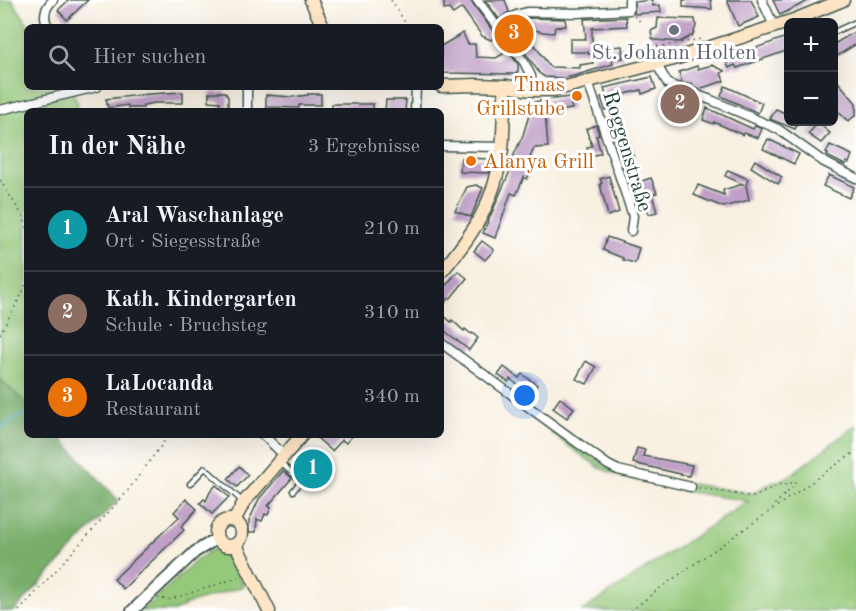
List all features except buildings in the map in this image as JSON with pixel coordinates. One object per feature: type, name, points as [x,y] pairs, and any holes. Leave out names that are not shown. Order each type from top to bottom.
[{"type":"main road","points":[[311,0],[322,24]]},
{"type":"main road","points":[[801,18],[843,0]]},
{"type":"main road","points":[[444,86],[506,86],[531,90],[554,90],[657,65],[784,24]]},
{"type":"main road","points":[[444,269],[467,242],[480,220],[497,175],[502,147],[506,86]]},
{"type":"main road","points":[[234,521],[244,502],[299,438]]},
{"type":"main road","points":[[225,520],[234,521],[242,532],[241,540],[236,545],[224,546],[216,539],[215,532],[219,524],[225,520]]},
{"type":"main road","points":[[236,545],[269,611]]},
{"type":"street","points":[[47,24],[45,10],[53,0]]},
{"type":"street","points":[[477,0],[524,62],[531,76],[531,90]]},
{"type":"street","points":[[498,27],[516,15],[527,12],[577,13],[629,10],[629,0]]},
{"type":"street","points":[[762,0],[774,26]]},
{"type":"street","points":[[657,65],[668,84],[778,129],[824,162],[856,178]]},
{"type":"street","name":"Roggenstraße","points":[[588,82],[633,216],[631,231]]},
{"type":"street","points":[[0,110],[71,90]]},
{"type":"street","points":[[247,90],[247,108]]},
{"type":"street","points":[[415,108],[416,90]]},
{"type":"street","points":[[444,146],[502,147]]},
{"type":"street","points":[[444,345],[608,465],[618,470],[691,487]]},
{"type":"street","points":[[265,438],[282,458]]},
{"type":"street","points":[[132,611],[195,552],[216,539]]},
{"type":"lane","points":[[838,30],[856,22]]},
{"type":"lane","points":[[282,458],[301,482],[293,491]]},
{"type":"lane","points":[[190,484],[205,468],[244,502]]},
{"type":"path","points":[[391,0],[406,24]]},
{"type":"path","points":[[629,10],[642,23]]},
{"type":"path","points":[[645,47],[701,39]]},
{"type":"path","points":[[0,180],[24,218]]},
{"type":"path","points":[[0,334],[24,289]]},
{"type":"path","points":[[20,611],[126,493],[167,438]]},
{"type":"path","points":[[631,611],[660,588],[856,451]]},
{"type":"path","points":[[691,487],[754,497],[780,484],[788,485],[794,482],[796,484],[775,504],[778,507]]},
{"type":"path","points":[[150,594],[159,600],[168,600],[250,573]]},
{"type":"green space","points":[[0,0],[12,0],[28,24],[24,24],[24,90],[71,90],[79,108],[24,108],[24,438],[61,438],[118,500],[14,611],[0,611]]},
{"type":"green space","points":[[0,379],[24,401],[24,438],[61,438],[118,500],[14,611],[0,611]]},
{"type":"green space","points":[[856,425],[856,611],[582,611],[748,501],[689,492],[623,477],[600,468],[551,433],[557,430],[607,467],[692,484],[754,493],[788,477]]},
{"type":"green space","points":[[213,549],[225,554],[244,586],[184,605],[174,611],[142,611],[198,559]]},
{"type":"waterway","points":[[0,427],[24,415]]},
{"type":"place","name":"St. Johann Holten","points":[[674,30]]},
{"type":"place","name":"LaLocanda","points":[[514,34]]},
{"type":"place","name":"Tinas Grillstube","points":[[577,96]]},
{"type":"place","name":"Kath. Kindergarten","points":[[680,104]]},
{"type":"place","name":"Alanya Grill","points":[[471,161]]},
{"type":"place","name":"Aral Waschanlage","points":[[313,469]]}]
